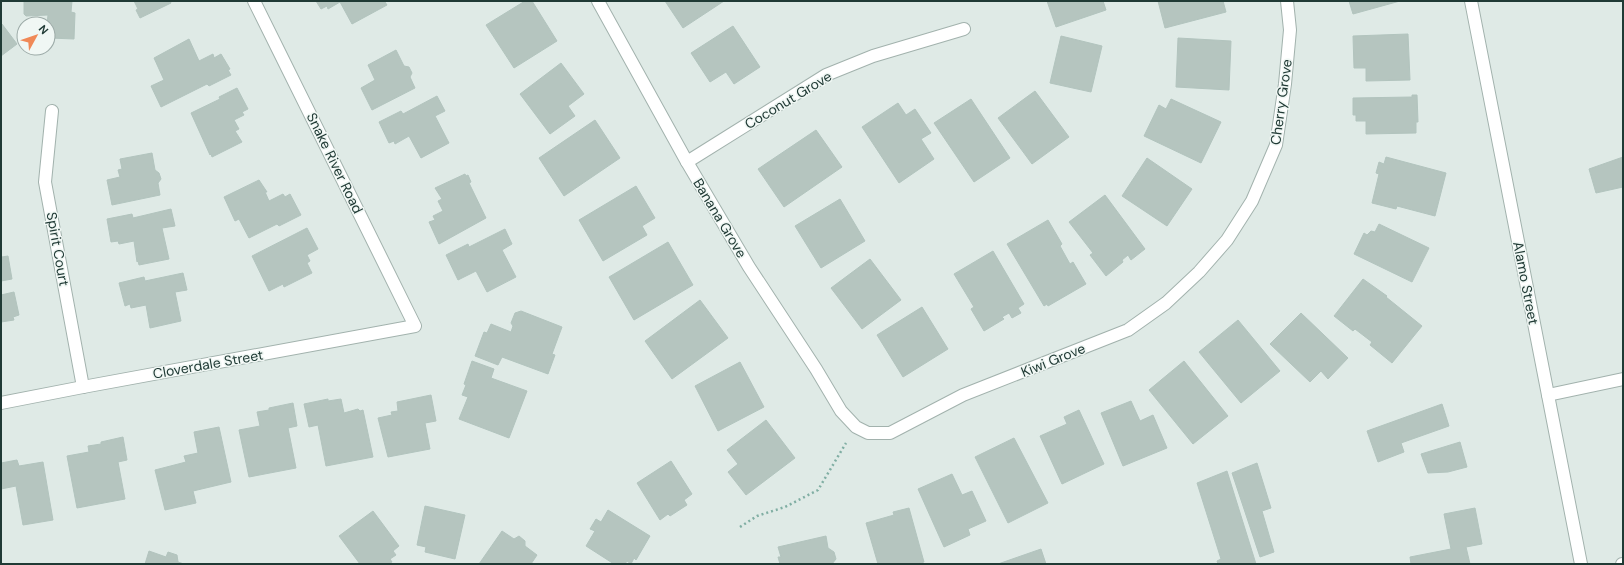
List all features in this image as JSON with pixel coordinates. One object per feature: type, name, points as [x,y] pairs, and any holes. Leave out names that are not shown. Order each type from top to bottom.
[{"type":"street","name":"Snake River Road","points":[[254,1],[416,326]]},
{"type":"street","name":"Banana Grove","points":[[598,1],[687,162],[749,266],[816,369],[840,411],[856,426]]},
{"type":"street","name":"Cherry Grove","points":[[1227,240],[1252,201],[1276,145],[1286,84],[1290,30],[1287,1]]},
{"type":"street","name":"Alamo Street","points":[[1471,1],[1581,564]]},
{"type":"street","name":"Coconut Grove","points":[[687,162],[826,75],[873,56],[964,29]]},
{"type":"street","name":"Spirit Court","points":[[52,111],[45,182],[83,387]]},
{"type":"street","name":"Kiwi Grove","points":[[856,426],[868,434],[890,433],[963,395],[1128,330],[1166,303],[1199,272],[1227,240]]},
{"type":"street","name":"Cloverdale Street","points":[[1,403],[416,326]]},
{"type":"street","points":[[1548,395],[1623,379]]},
{"type":"path","points":[[740,527],[757,516],[785,507],[818,490],[856,426]]},
{"type":"building","points":[[24,1],[72,1],[71,12],[75,13],[74,39],[56,38],[56,16],[26,16],[24,14]]},
{"type":"building","points":[[134,1],[170,1],[171,3],[140,18]]},
{"type":"building","points":[[316,1],[387,1],[385,2],[387,5],[352,24],[340,2],[328,9],[327,6],[321,9]]},
{"type":"building","points":[[525,1],[532,1],[557,41],[514,68],[486,25]]},
{"type":"building","points":[[665,1],[724,1],[683,28]]},
{"type":"building","points":[[1047,1],[1103,1],[1106,10],[1056,27]]},
{"type":"building","points":[[1158,1],[1223,1],[1226,12],[1165,28]]},
{"type":"building","points":[[1349,1],[1400,1],[1353,14]]},
{"type":"building","points":[[1,24],[2,24],[16,45],[1,56]]},
{"type":"building","points":[[733,26],[760,67],[734,84],[726,72],[710,82],[691,53]]},
{"type":"building","points":[[1408,34],[1410,80],[1366,81],[1366,68],[1354,68],[1353,36]]},
{"type":"building","points":[[1061,36],[1102,46],[1091,92],[1050,83]]},
{"type":"building","points":[[1178,38],[1231,41],[1229,90],[1176,87]]},
{"type":"building","points":[[189,39],[199,61],[213,54],[214,58],[221,54],[230,69],[228,70],[231,75],[209,86],[207,84],[161,107],[151,86],[164,80],[154,58]]},
{"type":"building","points":[[396,50],[404,66],[409,67],[412,73],[410,77],[415,88],[372,110],[361,88],[375,80],[368,65]]},
{"type":"building","points":[[561,63],[584,94],[568,106],[575,116],[550,134],[520,94]]},
{"type":"building","points":[[237,88],[248,109],[242,112],[244,115],[234,120],[239,129],[235,131],[242,142],[212,157],[191,113],[220,99],[219,97]]},
{"type":"building","points":[[1035,91],[1069,137],[1032,164],[998,118]]},
{"type":"building","points":[[1412,95],[1417,95],[1418,122],[1416,122],[1416,133],[1366,134],[1366,121],[1356,121],[1356,115],[1353,115],[1353,98],[1412,97]]},
{"type":"building","points":[[437,96],[445,111],[435,116],[449,143],[421,158],[409,136],[395,144],[394,141],[389,143],[379,122],[401,111],[403,114]]},
{"type":"building","points":[[971,99],[1010,158],[974,182],[934,123]]},
{"type":"building","points":[[1171,99],[1221,122],[1201,163],[1144,136],[1159,105],[1166,109]]},
{"type":"building","points":[[898,103],[906,115],[915,109],[931,133],[921,139],[934,159],[899,183],[862,127]]},
{"type":"building","points":[[595,120],[620,158],[564,196],[539,158]]},
{"type":"building","points":[[816,130],[842,167],[784,207],[758,169]]},
{"type":"building","points":[[152,153],[155,170],[159,173],[161,179],[158,183],[160,195],[112,205],[107,180],[120,177],[118,170],[122,169],[120,159]]},
{"type":"building","points":[[1386,157],[1446,173],[1435,216],[1397,206],[1396,209],[1372,203],[1379,174],[1376,173],[1379,162],[1384,164]]},
{"type":"building","points":[[1623,157],[1623,187],[1596,193],[1589,169]]},
{"type":"building","points":[[1147,158],[1192,189],[1167,226],[1122,196]]},
{"type":"building","points":[[465,174],[466,176],[468,175],[471,182],[469,183],[486,218],[439,244],[429,222],[435,220],[433,216],[443,211],[438,201],[442,199],[435,188]]},
{"type":"building","points":[[259,180],[267,192],[265,192],[269,201],[283,194],[285,197],[290,194],[301,215],[279,226],[277,224],[249,238],[239,219],[235,221],[224,197]]},
{"type":"building","points":[[636,186],[655,218],[642,226],[647,235],[603,261],[579,220]]},
{"type":"building","points":[[1105,195],[1145,249],[1131,260],[1128,255],[1122,260],[1123,262],[1106,276],[1090,255],[1093,253],[1069,222]]},
{"type":"building","points":[[840,199],[865,241],[821,268],[795,226]]},
{"type":"building","points":[[171,209],[175,226],[162,228],[169,259],[139,265],[138,261],[137,262],[134,241],[119,244],[118,241],[111,242],[107,219],[132,214],[133,218]]},
{"type":"building","points":[[1048,220],[1062,244],[1060,246],[1070,264],[1073,262],[1086,284],[1048,306],[1047,304],[1044,306],[1007,244]]},
{"type":"building","points":[[1379,224],[1429,248],[1412,282],[1354,254],[1364,233],[1367,235],[1371,231],[1375,232]]},
{"type":"building","points":[[307,228],[318,249],[307,255],[310,261],[307,263],[312,273],[284,287],[283,284],[269,291],[252,256]]},
{"type":"building","points":[[505,229],[512,244],[502,250],[516,277],[487,292],[476,271],[458,280],[446,255],[468,244],[469,247]]},
{"type":"building","points":[[668,242],[693,285],[634,320],[609,277]]},
{"type":"building","points":[[993,251],[1024,304],[1018,308],[1021,313],[1012,318],[1009,313],[1002,317],[1004,319],[984,331],[971,309],[974,307],[954,274]]},
{"type":"building","points":[[1,255],[2,257],[8,256],[12,279],[1,281]]},
{"type":"building","points":[[870,259],[901,300],[862,329],[831,288]]},
{"type":"building","points":[[183,273],[187,290],[175,292],[181,321],[150,328],[146,305],[131,308],[130,304],[125,306],[119,283],[144,277],[145,281]]},
{"type":"building","points":[[1363,279],[1387,296],[1386,297],[1422,326],[1392,363],[1370,345],[1372,342],[1355,329],[1353,331],[1334,316]]},
{"type":"building","points":[[14,292],[19,315],[13,317],[14,320],[1,322],[1,295]]},
{"type":"building","points":[[700,300],[728,338],[672,379],[645,341]]},
{"type":"building","points":[[922,307],[948,349],[903,377],[877,335]]},
{"type":"building","points":[[521,311],[562,327],[552,354],[555,355],[548,374],[502,357],[498,365],[475,356],[484,332],[487,333],[491,324],[511,332],[513,326],[511,323],[515,313]]},
{"type":"building","points":[[1301,313],[1348,358],[1328,379],[1321,371],[1310,382],[1270,344]]},
{"type":"building","points":[[1238,320],[1280,371],[1241,403],[1199,352]]},
{"type":"building","points":[[472,361],[494,369],[491,378],[527,391],[509,438],[459,419],[468,397],[462,395]]},
{"type":"building","points":[[1184,361],[1228,416],[1193,444],[1149,390]]},
{"type":"building","points":[[740,362],[764,407],[718,431],[695,386]]},
{"type":"building","points":[[431,395],[436,421],[425,423],[430,449],[388,457],[378,418],[392,415],[391,412],[398,411],[397,402]]},
{"type":"building","points":[[328,399],[328,401],[341,399],[344,413],[358,409],[360,411],[363,410],[373,457],[326,466],[318,425],[309,427],[304,404]]},
{"type":"building","points":[[1131,401],[1140,421],[1153,415],[1167,448],[1123,466],[1101,413]]},
{"type":"building","points":[[293,403],[297,426],[288,428],[296,468],[249,477],[239,430],[260,426],[257,412]]},
{"type":"building","points":[[1442,404],[1449,426],[1401,443],[1404,452],[1378,462],[1367,431]]},
{"type":"building","points":[[1079,410],[1104,464],[1062,484],[1040,436],[1067,424],[1064,417]]},
{"type":"building","points":[[766,420],[795,458],[746,495],[728,472],[738,464],[727,450]]},
{"type":"building","points":[[219,427],[231,482],[193,491],[196,503],[165,510],[155,470],[186,462],[184,456],[198,453],[194,432]]},
{"type":"building","points":[[123,437],[127,460],[118,462],[125,499],[77,508],[67,456],[89,452],[88,446],[101,444],[101,442]]},
{"type":"building","points":[[1014,438],[1048,503],[1008,523],[975,457]]},
{"type":"building","points":[[1460,442],[1467,467],[1448,472],[1428,473],[1421,454]]},
{"type":"building","points":[[17,460],[19,466],[43,462],[53,520],[23,525],[16,486],[1,489],[1,463]]},
{"type":"building","points":[[671,461],[692,494],[684,500],[687,505],[670,516],[668,514],[660,520],[637,483]]},
{"type":"building","points":[[1257,463],[1271,508],[1262,511],[1274,552],[1260,557],[1232,473]]},
{"type":"building","points":[[1227,471],[1256,564],[1218,564],[1217,561],[1221,559],[1197,483]]},
{"type":"building","points":[[952,474],[962,495],[972,491],[986,521],[968,529],[970,535],[944,547],[918,489]]},
{"type":"building","points":[[425,506],[465,515],[455,559],[425,552],[426,547],[417,545]]},
{"type":"building","points":[[909,508],[924,562],[917,564],[878,564],[866,523],[894,515],[893,512]]},
{"type":"building","points":[[1475,508],[1482,544],[1466,547],[1470,564],[1411,564],[1410,557],[1451,549],[1444,514]]},
{"type":"building","points":[[608,510],[650,536],[636,560],[634,558],[631,564],[627,561],[625,564],[614,564],[586,546],[595,531],[590,529],[596,519],[601,522]]},
{"type":"building","points":[[373,511],[399,546],[393,551],[396,555],[390,559],[392,562],[388,564],[360,564],[339,536]]},
{"type":"building","points":[[502,531],[514,539],[519,536],[525,541],[525,546],[537,555],[531,564],[479,564]]},
{"type":"building","points":[[826,536],[828,548],[834,552],[836,559],[832,564],[780,564],[778,557],[781,557],[778,547]]},
{"type":"building","points":[[1041,549],[1046,564],[998,564]]},
{"type":"building","points":[[149,551],[166,557],[168,552],[177,555],[178,562],[184,564],[145,564]]}]
